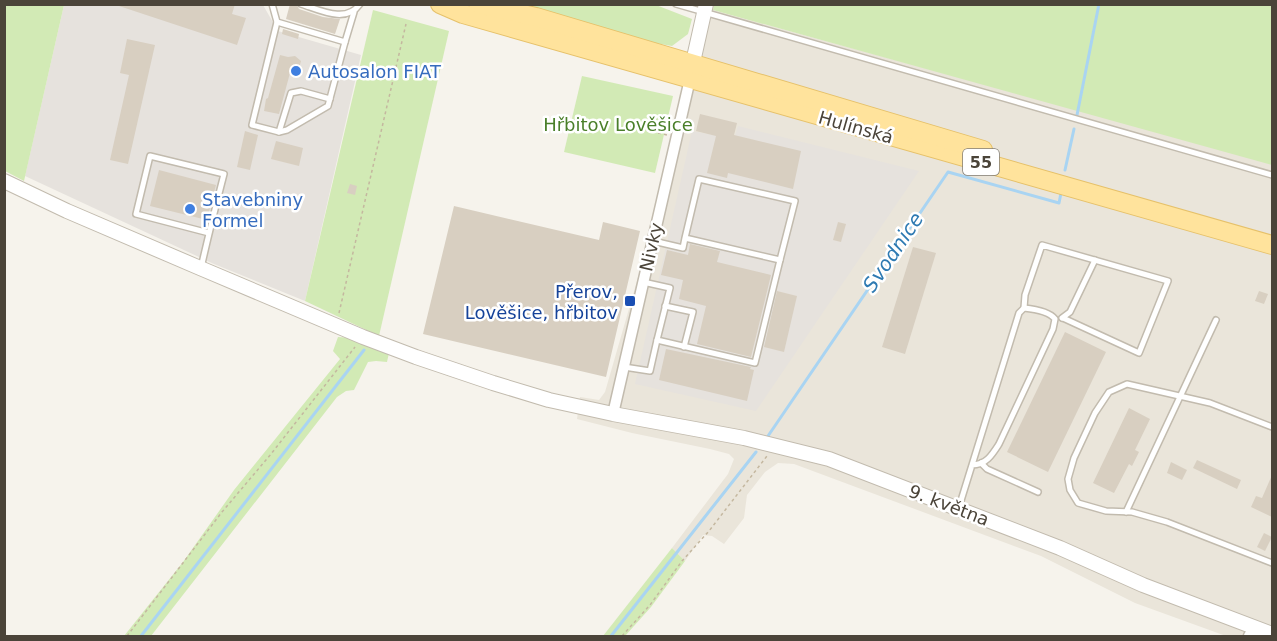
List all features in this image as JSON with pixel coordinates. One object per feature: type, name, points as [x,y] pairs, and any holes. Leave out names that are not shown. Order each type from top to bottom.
[{"type":"main road","name":"Hulínská","points":[[441,4],[463,14],[691,71],[1272,233]]},
{"type":"main road","name":"Hulínská","points":[[478,4],[536,17],[691,71],[1272,245]]},
{"type":"street","points":[[691,71],[705,9]]},
{"type":"street","name":"Nivky","points":[[613,414],[691,71]]},
{"type":"street","name":"9. května","points":[[4,181],[67,211],[336,326],[493,384],[549,400],[744,438],[829,459],[1060,548],[1251,632],[1272,634]]},
{"type":"lane","points":[[272,4],[277,22],[252,125],[279,132],[287,130],[328,106],[354,12],[360,4]]},
{"type":"lane","points":[[301,4],[341,15],[354,12]]},
{"type":"lane","points":[[676,4],[705,9],[1272,175]]},
{"type":"lane","points":[[277,22],[345,42]]},
{"type":"lane","points":[[279,132],[291,93],[301,91],[330,99]]},
{"type":"lane","points":[[200,268],[209,233],[224,174],[150,156],[136,214],[209,233]]},
{"type":"lane","points":[[653,242],[683,248],[699,179],[795,201],[755,363],[657,340]]},
{"type":"lane","points":[[685,238],[780,260]]},
{"type":"lane","points":[[958,509],[1019,313],[1024,308],[1025,295],[1042,245],[1168,281],[1139,353],[1063,318],[1055,319]]},
{"type":"lane","points":[[1063,318],[1070,312],[1095,260]]},
{"type":"lane","points":[[624,367],[650,371],[670,288],[643,282]]},
{"type":"lane","points":[[665,306],[693,312],[684,347]]},
{"type":"lane","points":[[1024,308],[1044,312],[1055,319]]},
{"type":"lane","points":[[972,465],[981,463],[992,455],[999,444],[1053,329],[1055,319]]},
{"type":"lane","points":[[1126,512],[1216,320]]},
{"type":"lane","points":[[1272,427],[1210,403],[1126,384],[1109,392],[1095,413],[1074,458],[1068,479],[1070,490],[1078,503],[1106,511],[1126,512],[1167,522],[1272,563]]},
{"type":"lane","points":[[981,463],[987,469],[1038,492]]},
{"type":"path","points":[[336,326],[406,24]]},
{"type":"path","points":[[623,125],[676,138]]},
{"type":"path","points":[[127,636],[222,512],[363,337]]},
{"type":"path","points":[[622,636],[650,605],[682,561],[709,531],[775,446]]},
{"type":"shaded area","points":[[64,5],[263,5],[278,31],[361,55],[305,301],[214,264],[25,176]]},
{"type":"shaded area","points":[[713,10],[1272,163],[1272,636],[1226,636],[1135,603],[1041,556],[794,464],[778,463],[765,472],[747,495],[744,518],[724,544],[712,536],[703,535],[685,561],[672,548],[728,474],[734,459],[729,454],[710,449],[577,419],[580,397],[599,400],[605,392],[667,177],[704,13]]},
{"type":"shaded area","points":[[738,126],[919,171],[756,411],[635,384],[692,131],[734,139]]},
{"type":"green space","points":[[714,4],[1272,5],[1272,165],[713,10]]},
{"type":"green space","points":[[4,5],[64,5],[24,181],[5,171]]},
{"type":"green space","points":[[518,5],[656,5],[692,19],[688,34],[672,46]]},
{"type":"green space","points":[[373,10],[449,31],[379,336],[305,301]]},
{"type":"green space","name":"Hřbitov Lověšice","points":[[582,76],[673,96],[655,173],[564,152]]},
{"type":"green space","points":[[338,337],[352,338],[389,353],[387,362],[368,362],[354,390],[346,391],[337,397],[151,636],[124,636],[183,562],[234,490],[340,359],[333,351]]},
{"type":"green space","points":[[672,548],[685,561],[651,607],[625,636],[603,636]]},
{"type":"building","points":[[119,4],[235,4],[232,14],[246,18],[237,45],[119,6]]},
{"type":"building","points":[[290,4],[296,4],[299,9],[323,17],[340,19],[335,34],[286,19]]},
{"type":"building","points":[[283,29],[299,34],[298,39],[282,34]]},
{"type":"building","points":[[127,39],[155,45],[128,164],[110,160],[129,75],[120,73]]},
{"type":"building","points":[[280,55],[295,56],[301,61],[297,75],[290,73],[279,114],[264,111]]},
{"type":"building","points":[[700,114],[737,123],[734,135],[801,151],[793,189],[728,173],[727,178],[707,173],[716,136],[696,131]]},
{"type":"building","points":[[245,131],[258,135],[250,170],[237,167]]},
{"type":"building","points":[[276,141],[303,148],[299,166],[271,159]]},
{"type":"building","points":[[159,170],[216,185],[207,220],[150,206]]},
{"type":"building","points":[[350,184],[357,186],[355,195],[347,193]]},
{"type":"building","points":[[454,206],[599,240],[603,222],[640,231],[606,377],[423,334]]},
{"type":"building","points":[[838,222],[846,224],[841,242],[833,240]]},
{"type":"building","points":[[690,244],[720,251],[717,262],[771,275],[751,357],[697,344],[706,306],[679,299],[683,280],[661,275],[667,250],[688,255]]},
{"type":"building","points":[[913,247],[936,253],[905,354],[882,347]]},
{"type":"building","points":[[777,291],[797,296],[784,352],[764,347]]},
{"type":"building","points":[[1259,291],[1268,294],[1264,304],[1255,301]]},
{"type":"building","points":[[1065,332],[1106,352],[1048,472],[1007,452]]},
{"type":"building","points":[[666,349],[751,367],[750,369],[754,370],[747,401],[659,380]]},
{"type":"building","points":[[1129,408],[1150,419],[1135,450],[1139,452],[1132,466],[1129,464],[1114,493],[1093,483]]},
{"type":"building","points":[[1197,460],[1241,480],[1237,489],[1193,468]]},
{"type":"building","points":[[1171,462],[1187,470],[1182,480],[1167,473]]},
{"type":"building","points":[[1272,475],[1272,517],[1251,507],[1256,496],[1262,498]]},
{"type":"building","points":[[1264,533],[1272,537],[1265,551],[1257,547]]},
{"type":"waterway","name":"Svodnice","points":[[1077,115],[1099,4]]},
{"type":"waterway","name":"Svodnice","points":[[1065,170],[1074,129]]},
{"type":"waterway","name":"Svodnice","points":[[768,436],[948,172],[1059,203],[1061,193]]},
{"type":"waterway","points":[[141,636],[364,350]]},
{"type":"waterway","name":"Svodnice","points":[[611,636],[756,452]]},
{"type":"place","name":"Autosalon FIAT","points":[[296,71]]},
{"type":"place","name":"Stavebniny Formel","points":[[190,209]]},
{"type":"place","name":"Přerov, Lověšice, hřbitov","points":[[630,301]]}]
